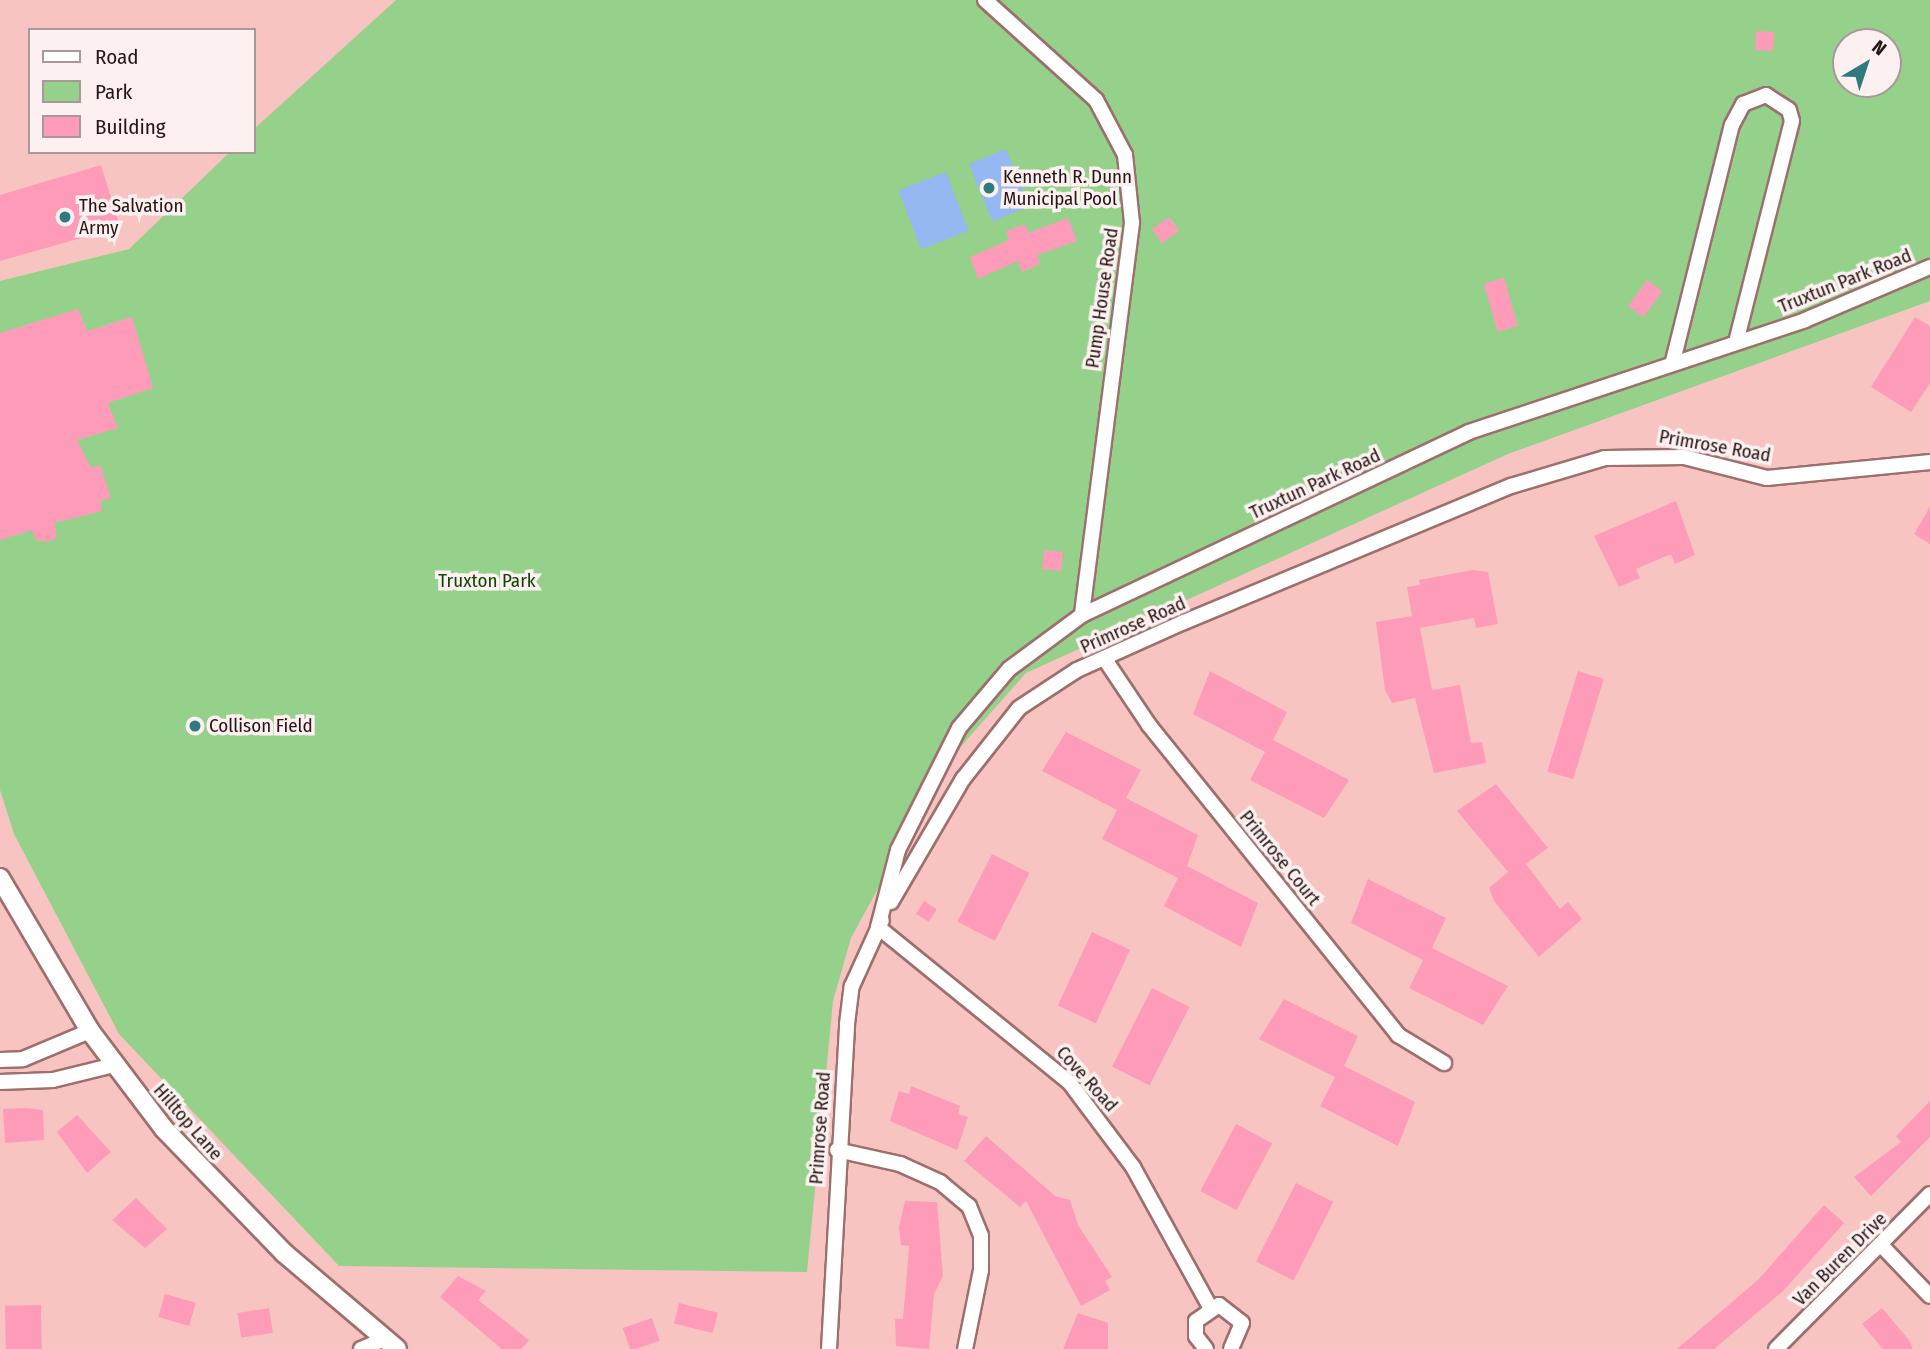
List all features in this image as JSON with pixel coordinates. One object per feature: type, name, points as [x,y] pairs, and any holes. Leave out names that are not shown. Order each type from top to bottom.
[{"type":"street","name":"Pump House Road","points":[[985,0],[1096,100],[1125,155],[1132,223],[1082,615]]},
{"type":"street","points":[[1673,361],[1732,125],[1743,104],[1766,95],[1789,110],[1792,121],[1736,342]]},
{"type":"street","name":"Truxtun Park Road","points":[[878,927],[898,850],[958,727],[1009,669],[1082,615],[1469,432],[1673,361],[1736,342],[1930,267]]},
{"type":"street","name":"Primrose Road","points":[[829,1349],[837,1150],[852,986],[878,927],[914,858],[998,731],[1042,689],[1104,658],[1562,467],[1641,453],[1767,478],[1930,462]]},
{"type":"street","name":"Primrose Court","points":[[1104,658],[1149,725],[1398,1035],[1444,1063]]},
{"type":"street","name":"Hilltop Lane","points":[[1,883],[90,1031],[114,1065],[219,1189],[391,1344]]},
{"type":"street","name":"Cove Road","points":[[878,927],[1070,1083],[1133,1167],[1210,1307]]},
{"type":"street","points":[[0,1060],[23,1059],[90,1031]]},
{"type":"street","points":[[0,1083],[53,1080],[114,1065]]},
{"type":"street","points":[[837,1150],[900,1164],[940,1182],[969,1206],[981,1236],[981,1270],[965,1349]]},
{"type":"street","name":"Van Buren Drive","points":[[1776,1349],[1882,1246],[1930,1194]]},
{"type":"street","points":[[1882,1246],[1930,1296]]},
{"type":"street","points":[[1206,1349],[1195,1329],[1210,1307],[1226,1307],[1238,1316],[1242,1331],[1231,1349]]},
{"type":"street","points":[[361,1349],[391,1344]]},
{"type":"green space","name":"Truxton Park","points":[[396,0],[1930,0],[1930,301],[1508,454],[1026,673],[947,762],[851,938],[833,1001],[807,1272],[339,1266],[119,1034],[14,834],[0,790],[0,281],[129,249],[228,154],[256,154],[256,127]]},
{"type":"water","points":[[1006,149],[1029,206],[992,221],[969,164]]},
{"type":"water","points":[[946,172],[969,231],[921,249],[898,190]]},
{"type":"building","points":[[1756,31],[1774,32],[1773,51],[1755,50]]},
{"type":"building","name":"The Salvation Army","points":[[101,165],[120,227],[0,261],[0,195]]},
{"type":"building","points":[[1169,217],[1179,231],[1162,243],[1152,229]]},
{"type":"building","points":[[1068,218],[1077,241],[1037,255],[1040,264],[1022,272],[1018,261],[978,279],[970,257],[1009,240],[1006,231],[1025,224],[1028,233]]},
{"type":"building","points":[[1504,278],[1518,326],[1498,332],[1484,284]]},
{"type":"building","points":[[1647,280],[1662,291],[1644,317],[1628,306]]},
{"type":"building","points":[[78,309],[87,331],[132,317],[153,388],[108,403],[118,428],[77,440],[91,468],[100,465],[111,498],[100,501],[102,511],[54,523],[57,537],[48,542],[36,540],[32,530],[0,540],[0,333]]},
{"type":"building","points":[[1915,317],[1930,326],[1930,383],[1911,412],[1871,387]]},
{"type":"building","points":[[1676,501],[1695,555],[1675,564],[1671,554],[1636,569],[1640,578],[1619,587],[1594,536]]},
{"type":"building","points":[[1930,507],[1930,544],[1914,534]]},
{"type":"building","points":[[1044,550],[1063,552],[1061,571],[1042,569]]},
{"type":"building","points":[[1473,570],[1488,572],[1498,624],[1476,628],[1474,618],[1420,628],[1432,690],[1460,685],[1471,743],[1482,742],[1486,763],[1434,773],[1415,698],[1392,703],[1385,690],[1376,622],[1412,616],[1407,587],[1420,585],[1419,580]]},
{"type":"building","points":[[1210,671],[1287,712],[1273,740],[1349,780],[1324,818],[1250,780],[1265,752],[1193,714]]},
{"type":"building","points":[[1578,671],[1604,679],[1573,779],[1547,771]]},
{"type":"building","points":[[1066,732],[1141,770],[1126,798],[1198,835],[1187,866],[1258,903],[1241,947],[1164,906],[1178,878],[1102,839],[1117,810],[1042,771]]},
{"type":"building","points":[[1496,784],[1548,848],[1526,864],[1560,909],[1568,902],[1582,919],[1539,957],[1494,901],[1489,888],[1508,872],[1457,811]]},
{"type":"building","points":[[992,854],[1029,873],[995,941],[957,922]]},
{"type":"building","points":[[1368,879],[1446,918],[1432,948],[1508,986],[1483,1025],[1409,988],[1423,960],[1351,923]]},
{"type":"building","points":[[924,901],[937,909],[929,922],[916,914]]},
{"type":"building","points":[[1092,932],[1130,950],[1096,1023],[1058,1005]]},
{"type":"building","points":[[1152,988],[1189,1007],[1149,1085],[1112,1066]]},
{"type":"building","points":[[1284,999],[1358,1036],[1344,1066],[1415,1102],[1398,1146],[1320,1106],[1335,1077],[1259,1039]]},
{"type":"building","points":[[911,1086],[960,1106],[958,1114],[968,1117],[957,1150],[890,1121],[899,1091],[909,1094]]},
{"type":"building","points":[[1930,1101],[1930,1137],[1871,1196],[1854,1177],[1901,1142],[1896,1136]]},
{"type":"building","points":[[3,1109],[43,1110],[44,1140],[5,1143]]},
{"type":"building","points":[[77,1115],[111,1152],[87,1173],[57,1132]]},
{"type":"building","points":[[1236,1124],[1272,1143],[1237,1210],[1200,1191]]},
{"type":"building","points":[[986,1136],[1055,1196],[1070,1200],[1078,1225],[1112,1277],[1105,1281],[1110,1290],[1081,1306],[1026,1201],[1020,1207],[964,1161]]},
{"type":"building","points":[[1296,1183],[1333,1202],[1293,1280],[1256,1261]]},
{"type":"building","points":[[136,1198],[167,1229],[145,1248],[112,1220]]},
{"type":"building","points":[[905,1201],[937,1202],[943,1276],[934,1294],[929,1349],[896,1346],[895,1319],[903,1319],[909,1246],[901,1245],[899,1227]]},
{"type":"building","points":[[1824,1205],[1844,1223],[1783,1291],[1714,1349],[1677,1349],[1759,1279]]},
{"type":"building","points":[[458,1276],[486,1291],[478,1300],[529,1340],[521,1349],[502,1349],[440,1297]]},
{"type":"building","points":[[165,1294],[196,1303],[189,1326],[158,1317]]},
{"type":"building","points":[[679,1303],[718,1313],[713,1333],[674,1323]]},
{"type":"building","points":[[41,1305],[42,1349],[6,1349],[5,1306]]},
{"type":"building","points":[[269,1308],[273,1333],[241,1338],[237,1313]]},
{"type":"building","points":[[1882,1308],[1909,1340],[1913,1349],[1883,1349],[1862,1324]]},
{"type":"building","points":[[1078,1313],[1108,1323],[1108,1349],[1063,1349]]},
{"type":"building","points":[[652,1318],[660,1341],[630,1349],[623,1328]]},
{"type":"place","name":"Kenneth R. Dunn Municipal Pool","points":[[989,188]]},
{"type":"place","name":"The Salvation Army","points":[[65,217]]},
{"type":"place","name":"Collison Field","points":[[195,726]]}]
